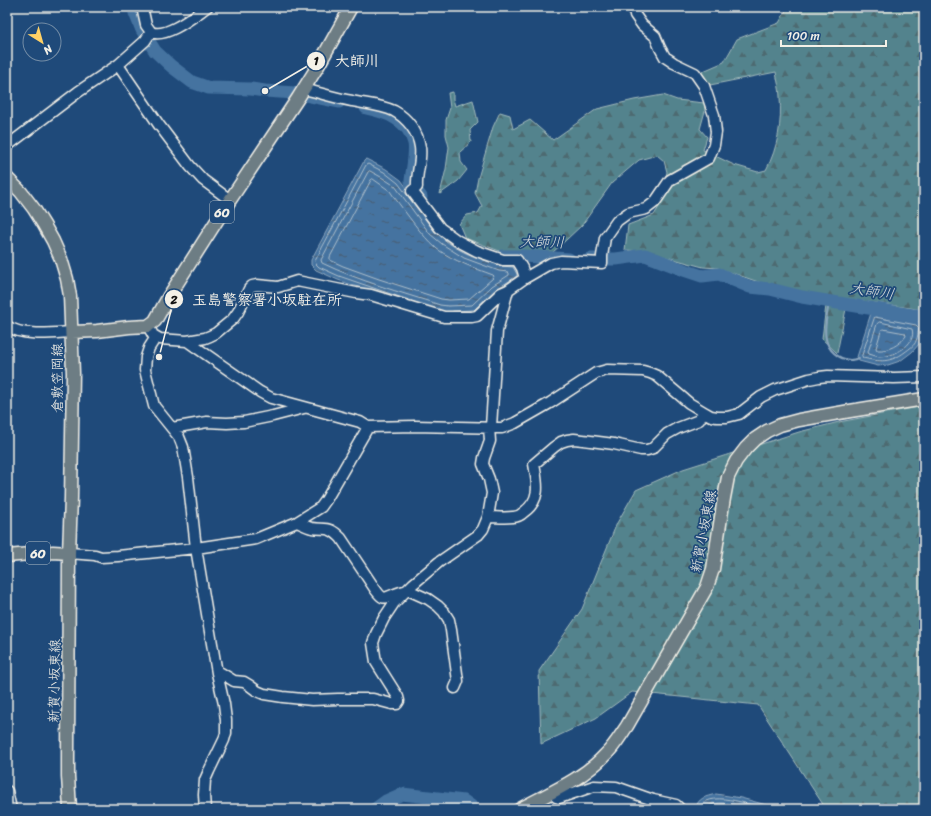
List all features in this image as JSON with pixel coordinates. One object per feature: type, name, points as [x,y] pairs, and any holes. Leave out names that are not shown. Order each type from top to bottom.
[{"type":"main road","name":"60","points":[[148,326],[155,321],[169,296],[230,200],[302,93],[351,7]]},
{"type":"main road","points":[[7,178],[34,209],[53,241],[61,259],[70,296],[72,332]]},
{"type":"main road","name":"倉敷笠岡線","points":[[69,552],[73,373],[72,332],[97,331],[129,326],[148,326]]},
{"type":"main road","name":"新賀小坂東線","points":[[520,809],[576,779],[606,755],[617,742],[707,587],[713,569],[728,477],[736,460],[746,448],[755,439],[780,425],[799,420],[924,399]]},
{"type":"main road","name":"60","points":[[7,556],[69,552]]},
{"type":"main road","name":"新賀小坂東線","points":[[69,552],[68,776],[70,809]]},
{"type":"street","points":[[142,7],[149,35]]},
{"type":"street","points":[[7,146],[78,92],[118,65],[149,35],[171,30],[207,7]]},
{"type":"street","points":[[148,326],[153,335],[160,339],[187,341],[205,338],[216,333],[233,320],[252,286],[278,287],[297,281],[371,295],[444,317],[472,317],[477,316],[501,293],[552,264],[561,261],[602,263],[605,238],[616,221],[628,213],[646,209],[656,202],[670,180],[709,158],[714,145],[716,132],[714,115],[704,86],[695,73],[665,57],[655,36],[642,25],[635,15],[634,7]]},
{"type":"street","points":[[118,65],[159,125],[190,166],[203,180],[230,200]]},
{"type":"street","points":[[302,93],[385,108],[401,116],[413,128],[420,146],[421,153],[415,189],[412,191],[421,204],[440,228],[458,241],[477,251],[503,260],[517,260],[522,268],[525,278]]},
{"type":"street","points":[[217,673],[221,673],[234,681],[244,682],[264,694],[312,700],[374,699],[397,704],[399,701],[398,697],[376,662],[373,643],[376,634],[394,603],[413,584],[439,562],[478,535],[483,529],[488,517],[492,493],[489,479],[483,464],[490,441],[497,331],[508,290]]},
{"type":"street","points":[[7,326],[13,330],[39,334],[72,332]]},
{"type":"street","points":[[156,337],[149,348],[146,357],[145,370],[154,406],[179,437],[183,447],[196,548],[226,720],[226,733],[224,740],[205,780],[205,809]]},
{"type":"street","points":[[187,341],[260,392],[272,398],[282,402],[360,422],[368,427],[415,426],[502,428],[515,423],[550,404],[596,373],[607,370],[643,371],[657,376],[689,403],[711,416],[716,417],[727,417],[739,414],[761,397],[775,390],[819,377],[924,377]]},
{"type":"street","points":[[172,428],[207,422],[244,422],[306,407]]},
{"type":"street","points":[[488,517],[515,517],[527,510],[533,504],[537,490],[534,464],[561,442],[574,439],[647,450],[653,448],[667,434],[699,420],[704,412]]},
{"type":"street","points":[[69,552],[101,557],[196,548],[256,539],[297,522],[321,507],[368,427]]},
{"type":"street","points":[[297,522],[312,528],[326,528],[335,531],[382,597],[386,598],[408,590],[428,599],[444,612],[449,620],[451,630],[458,682],[455,688]]},
{"type":"street","points":[[552,792],[559,798],[594,786],[616,787],[653,800],[676,805],[680,809]]},
{"type":"street","points":[[7,791],[11,809]]},
{"type":"green space","points":[[788,7],[924,7],[924,310],[848,299],[837,353],[822,339],[827,297],[770,286],[718,268],[703,267],[644,251],[625,250],[628,225],[654,215],[659,207],[667,172],[664,161],[657,155],[639,160],[612,183],[582,225],[551,254],[505,253],[465,238],[459,224],[467,215],[478,213],[482,206],[475,193],[493,127],[500,112],[510,115],[513,129],[530,120],[553,140],[597,109],[663,95],[677,100],[704,103],[705,111],[700,129],[707,137],[703,150],[734,165],[758,172],[766,170],[774,153],[780,125],[780,94],[776,72],[710,85],[701,72],[724,62],[737,39],[779,23]]},
{"type":"green space","points":[[453,92],[455,106],[473,100],[478,122],[470,130],[471,142],[460,152],[461,162],[467,170],[458,181],[440,194],[449,147],[446,135],[446,120],[450,108],[448,93]]},
{"type":"green space","points":[[924,406],[924,809],[826,809],[758,705],[632,692],[596,718],[541,744],[539,671],[582,609],[617,523],[636,490],[683,469],[799,432],[839,422]]},
{"type":"water","points":[[366,159],[386,169],[401,180],[437,228],[515,263],[523,277],[476,314],[447,315],[374,293],[316,270],[311,265],[311,260]]},
{"type":"water","points":[[873,312],[919,321],[923,326],[920,343],[912,352],[900,361],[888,365],[878,366],[859,361],[857,357],[871,313]]},
{"type":"water","points":[[716,794],[741,798],[781,809],[695,809],[698,802],[706,797]]},
{"type":"waterway","name":"大師川","points":[[134,7],[142,30],[155,51],[171,66],[192,82],[209,88],[251,89],[295,93],[339,102]]},
{"type":"waterway","name":"大師川","points":[[366,108],[396,118],[407,128],[414,143],[411,181],[412,185],[421,197]]},
{"type":"waterway","name":"大師川","points":[[590,259],[616,259],[645,255],[702,276],[719,274],[750,287],[770,289],[802,297],[912,315],[924,315]]},
{"type":"waterway","name":"大師川","points":[[502,256],[569,259]]},
{"type":"waterway","points":[[829,301],[825,330],[829,347],[841,358],[850,360],[859,358]]},
{"type":"waterway","points":[[375,809],[386,801],[402,794],[464,801],[473,809]]},
{"type":"place","name":"大師川","points":[[265,91]]},
{"type":"place","name":"玉島警察署小坂駐在所","points":[[159,357]]}]
